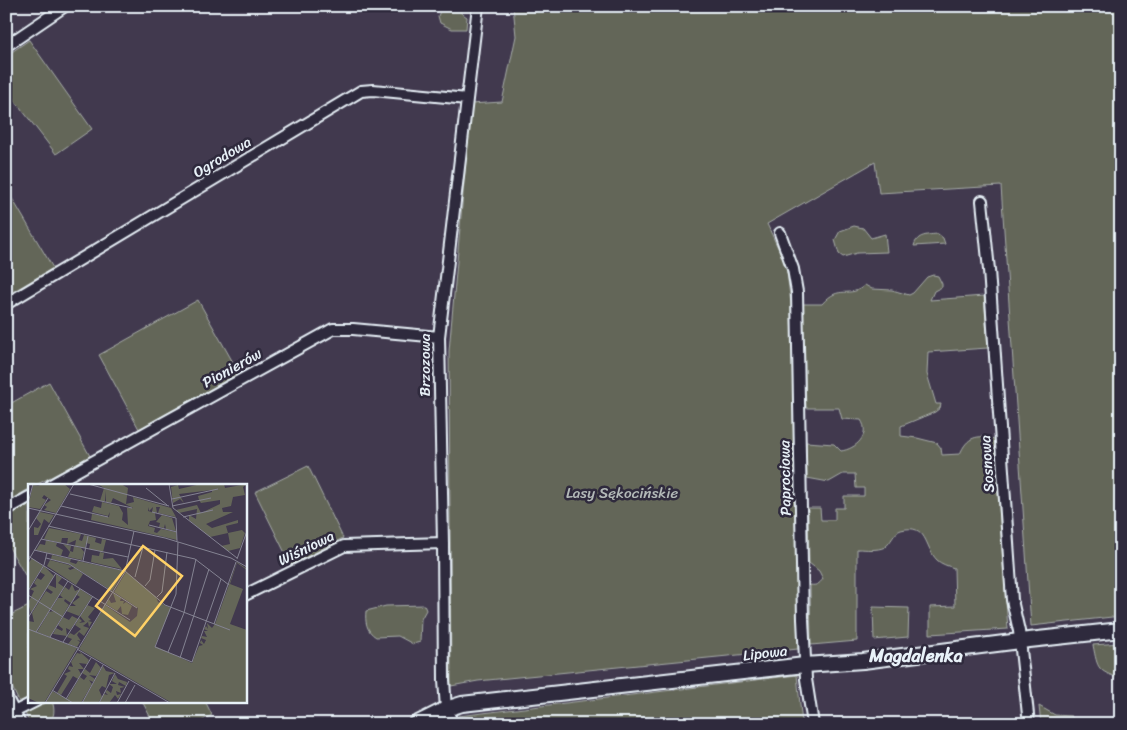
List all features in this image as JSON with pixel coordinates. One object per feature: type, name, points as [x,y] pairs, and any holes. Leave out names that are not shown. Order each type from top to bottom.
[{"type":"street","points":[[6,46],[65,6]]},
{"type":"street","name":"Brzozowa","points":[[453,724],[446,709],[444,680],[439,337],[478,6]]},
{"type":"street","name":"Ogrodowa","points":[[6,304],[361,91],[372,90],[467,99]]},
{"type":"street","name":"Sosnowa","points":[[982,201],[989,270],[1012,600],[1020,641],[1029,724]]},
{"type":"street","name":"Paprociowa","points":[[780,233],[793,269],[797,292],[805,665],[812,724]]},
{"type":"street","name":"Pionierów","points":[[54,484],[333,329],[353,329],[439,337]]},
{"type":"street","points":[[6,510],[28,498]]},
{"type":"street","name":"Wiśniowa","points":[[246,595],[344,546],[443,543]]},
{"type":"street","name":"Lipowa","points":[[416,724],[446,709],[472,703],[805,665],[863,661],[1121,630]]},
{"type":"street","points":[[6,696],[20,724]]},
{"type":"street","points":[[14,712],[34,702]]},
{"type":"green space","points":[[442,6],[460,6],[461,13],[467,17],[466,29],[452,29],[440,23],[438,16]]},
{"type":"green space","name":"Lasy Sękocińskie","points":[[513,6],[1121,6],[1121,616],[1031,626],[1001,186],[879,193],[875,162],[767,224],[786,265],[791,304],[798,649],[478,681],[451,686],[449,351],[471,104],[502,102],[516,36]]},
{"type":"green space","points":[[29,40],[92,129],[56,154],[6,89],[6,56]]},
{"type":"green space","points":[[6,188],[53,268],[9,294],[6,289]]},
{"type":"green space","points":[[854,226],[863,228],[871,238],[885,234],[887,252],[857,253],[843,257],[839,254],[835,240],[840,231]]},
{"type":"green space","points":[[938,234],[943,238],[945,244],[914,246],[920,237]]},
{"type":"green space","points":[[938,276],[942,287],[934,291],[930,300],[984,296],[988,348],[928,352],[927,374],[936,404],[941,404],[940,408],[935,412],[901,426],[901,436],[937,443],[941,448],[942,455],[960,454],[969,440],[973,438],[994,439],[1008,629],[930,634],[930,607],[955,606],[954,568],[937,560],[921,533],[910,529],[899,531],[885,547],[857,549],[857,641],[811,645],[810,585],[818,584],[823,579],[819,571],[809,563],[808,508],[820,508],[821,520],[835,520],[835,508],[844,508],[844,496],[864,496],[864,488],[856,488],[855,474],[843,474],[829,482],[807,478],[806,442],[834,444],[841,451],[847,450],[857,444],[863,436],[864,426],[861,420],[842,419],[839,408],[806,408],[803,304],[822,304],[834,294],[854,291],[865,285],[872,289],[892,290],[909,295],[927,277]]},
{"type":"green space","points":[[198,300],[239,373],[139,429],[99,355]]},
{"type":"green space","points":[[49,382],[90,456],[38,484],[28,484],[28,490],[6,502],[6,406]]},
{"type":"green space","points":[[308,466],[343,538],[291,565],[255,492]]},
{"type":"green space","points":[[28,506],[28,580],[6,542],[6,517]]},
{"type":"green space","points":[[424,605],[426,610],[421,619],[420,642],[413,644],[398,636],[376,637],[367,626],[366,611],[386,606]]},
{"type":"green space","points":[[28,606],[28,698],[19,702],[6,674],[6,617]]},
{"type":"green space","points":[[873,607],[909,608],[908,637],[874,640]]},
{"type":"green space","points":[[1121,643],[1121,679],[1100,668],[1093,645]]},
{"type":"green space","points":[[797,675],[802,724],[462,724],[458,716]]},
{"type":"green space","points":[[47,702],[52,702],[53,716],[48,724],[30,724],[25,713]]},
{"type":"green space","points":[[143,702],[206,702],[212,715],[196,724],[154,724]]},
{"type":"green space","points":[[1039,706],[1055,715],[1071,716],[1077,724],[1041,724]]},
{"type":"district","name":"Magdalenka","points":[[916,656]]}]
